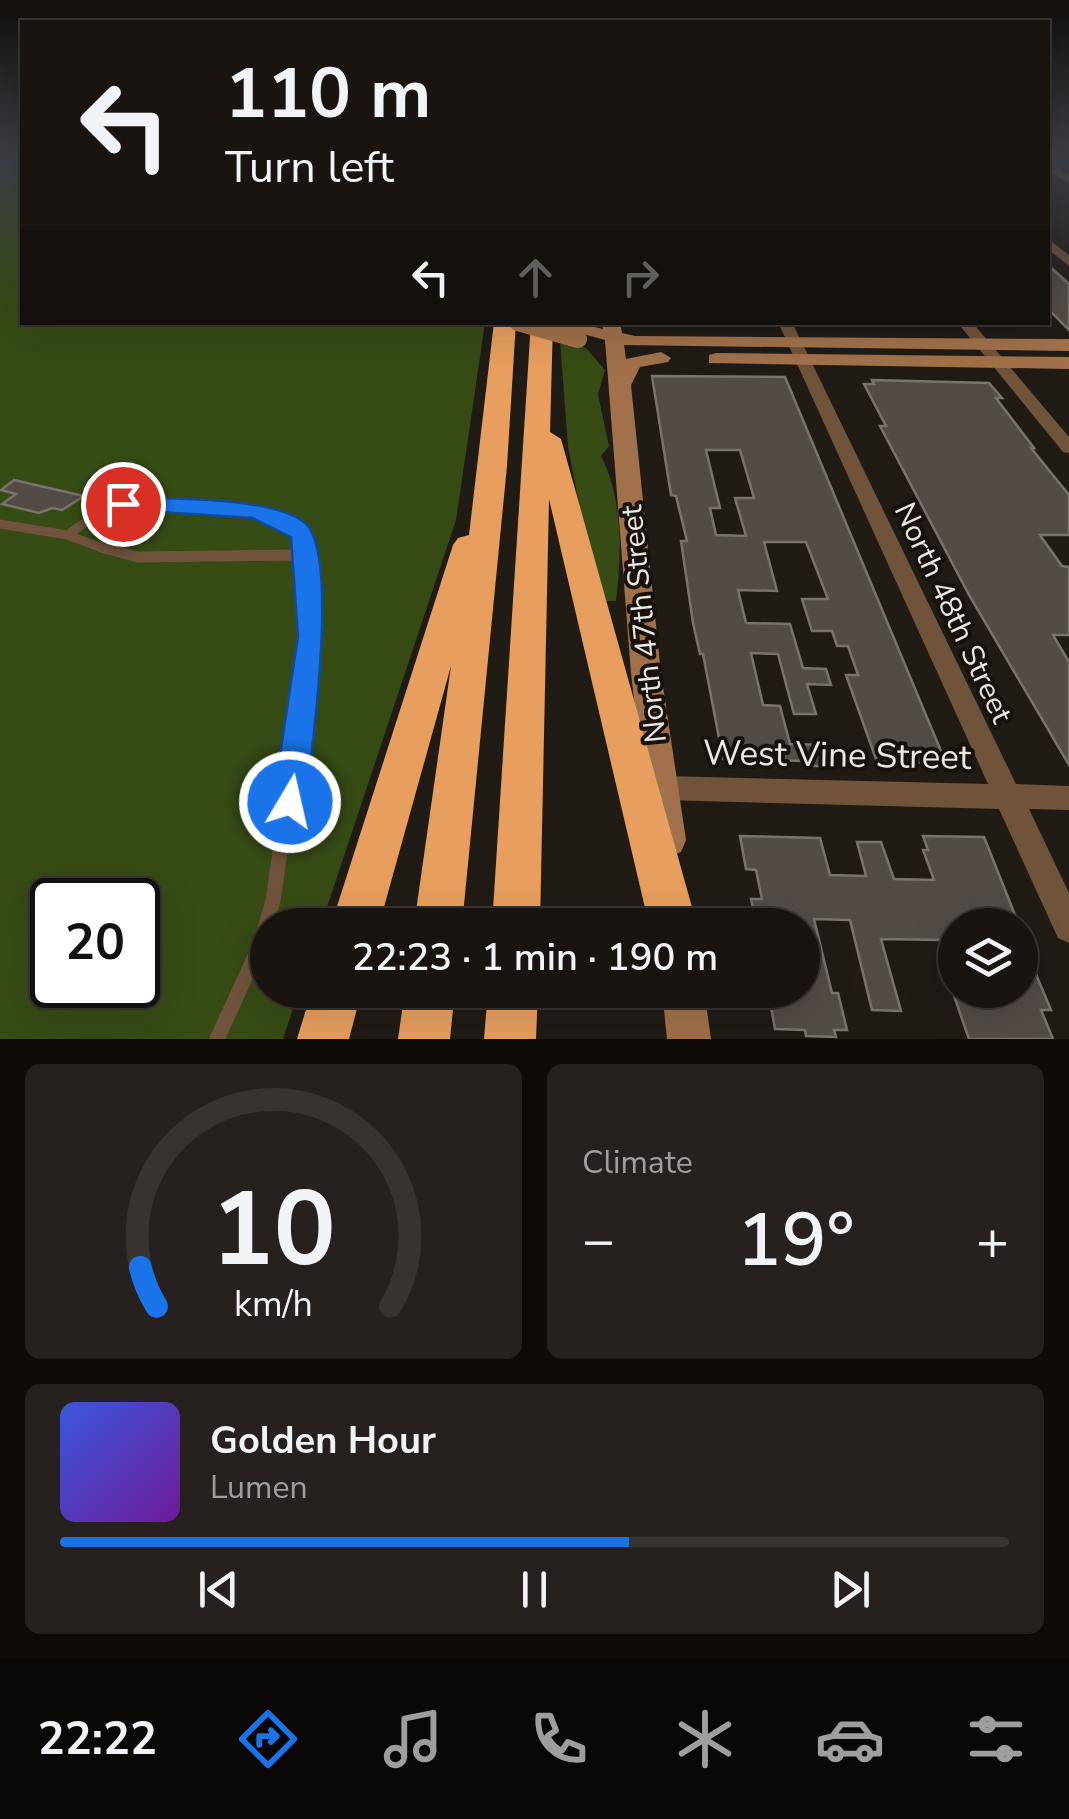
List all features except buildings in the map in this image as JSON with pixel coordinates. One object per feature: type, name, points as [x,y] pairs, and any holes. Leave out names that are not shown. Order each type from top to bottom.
[{"type":"highway","points":[[440,908],[493,466],[505,325]]},
{"type":"highway","points":[[517,908],[545,325]]},
{"type":"highway","points":[[540,411],[670,908]]},
{"type":"highway","points":[[360,908],[493,466]]},
{"type":"highway","points":[[323,1039],[332,1008]]},
{"type":"highway","points":[[424,1039],[428,1008]]},
{"type":"highway","points":[[510,1039],[511,1008]]},
{"type":"street","points":[[1050,244],[1069,262]]},
{"type":"street","points":[[532,325],[578,335],[612,337],[1069,345]]},
{"type":"street","points":[[553,325],[578,335]]},
{"type":"street","points":[[966,325],[1069,448]]},
{"type":"street","points":[[612,337],[661,358]]},
{"type":"street","name":"North 47th Street","points":[[612,337],[621,385],[646,673],[663,788],[673,908]]},
{"type":"street","points":[[621,385],[633,364],[794,342],[998,362],[1069,363]]},
{"type":"street","name":"North 48th Street","points":[[794,342],[1069,928]]},
{"type":"street","name":"West Vine Street","points":[[663,788],[1069,798]]},
{"type":"street","points":[[685,1008],[689,1039]]},
{"type":"lane","points":[[67,535],[116,504],[255,511],[296,527],[302,537],[312,608],[308,681],[279,867],[258,950],[217,1039]]},
{"type":"lane","points":[[0,524],[67,535],[117,554],[138,557],[306,555]]},
{"type":"green space","points":[[0,207],[20,207],[20,325],[485,325],[456,520],[327,908],[250,908],[250,1008],[293,1008],[283,1039],[0,1039]]},
{"type":"green space","points":[[560,341],[586,348],[605,370],[598,394],[609,446],[601,456],[613,490],[619,527],[616,601],[606,601],[581,515],[568,446]]},
{"type":"route","points":[[123,504],[255,511],[296,527],[302,537],[312,608],[311,636],[290,802]]}]
